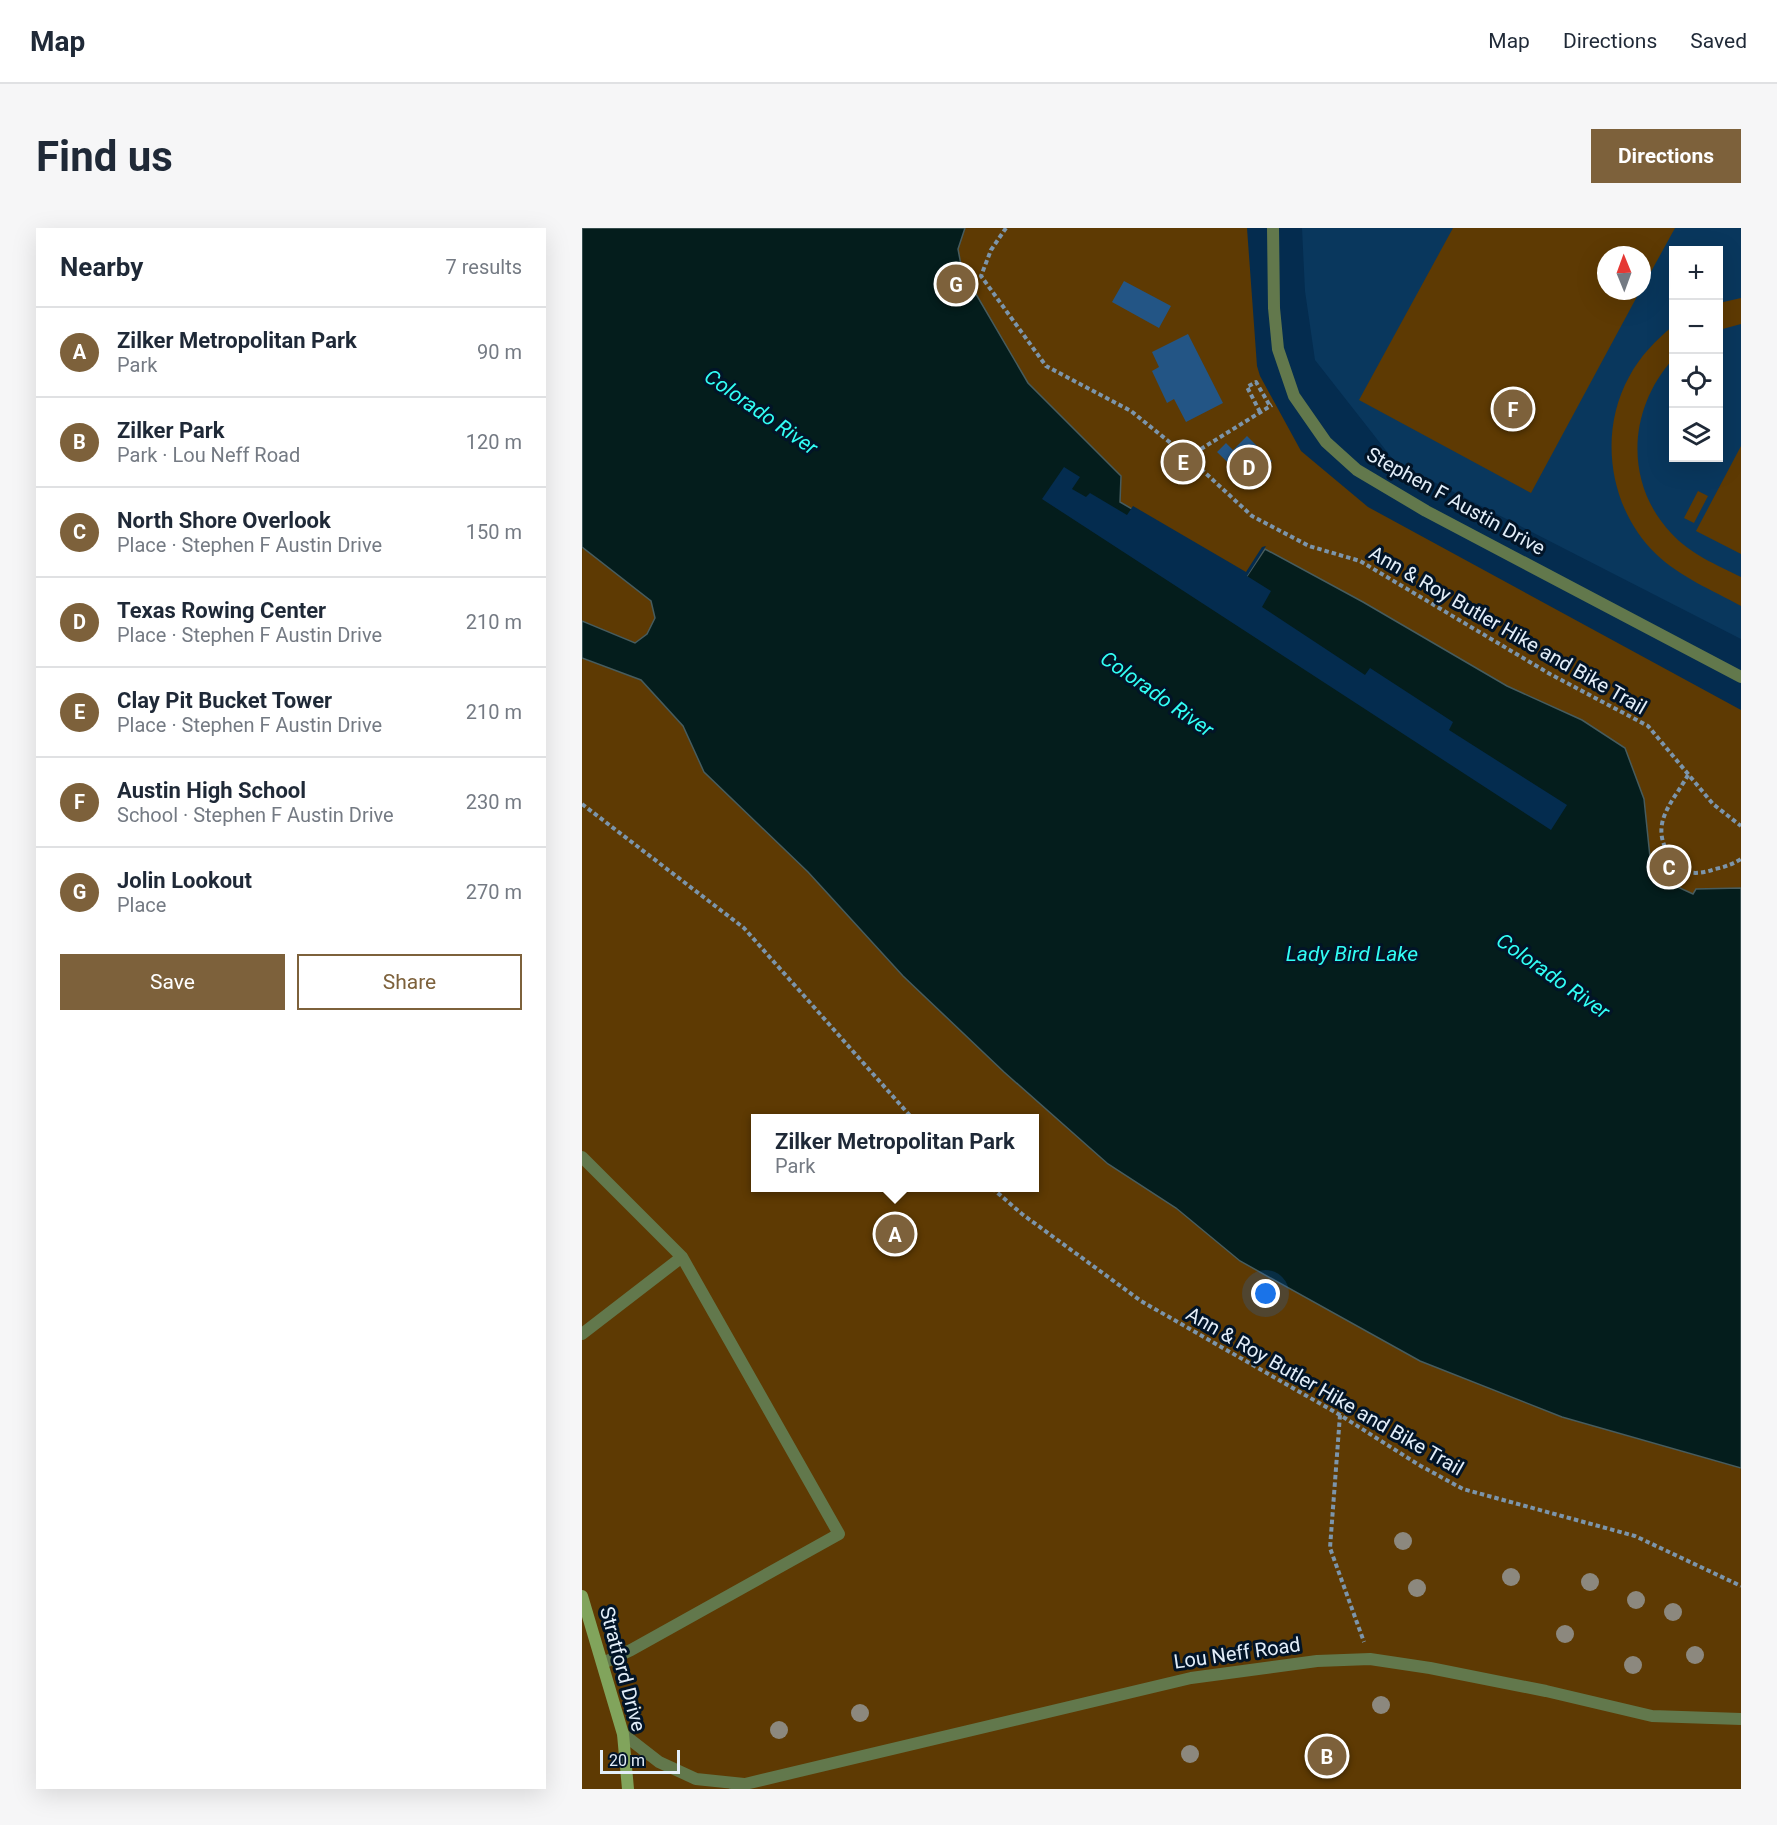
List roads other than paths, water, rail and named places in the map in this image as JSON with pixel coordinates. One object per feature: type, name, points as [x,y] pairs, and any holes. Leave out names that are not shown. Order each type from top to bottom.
[{"type":"street","name":"Stephen F Austin Drive","points":[[1273,228],[1274,308],[1278,349],[1294,396],[1326,442],[1357,470],[1426,511],[1741,677]]},
{"type":"street","points":[[582,1157],[682,1257],[839,1534],[631,1650],[603,1663]]},
{"type":"street","points":[[582,1334],[682,1257]]},
{"type":"street","name":"Stratford Drive","points":[[582,1596],[623,1734],[628,1789]]},
{"type":"street","name":"Lou Neff Road","points":[[623,1734],[659,1762],[696,1779],[740,1786],[1191,1678],[1317,1661],[1370,1659],[1523,1686],[1652,1716],[1741,1719]]},
{"type":"water","name":"Lady Bird Lake","points":[[582,228],[965,228],[958,249],[961,265],[954,280],[955,289],[960,294],[976,294],[1028,383],[1121,476],[1120,502],[1247,576],[1265,549],[1363,602],[1507,686],[1582,720],[1625,748],[1644,799],[1650,857],[1669,877],[1674,879],[1671,884],[1693,894],[1696,889],[1741,888],[1741,1468],[1562,1417],[1420,1361],[1240,1261],[1176,1208],[1108,1164],[1004,1072],[903,976],[808,872],[704,772],[683,726],[641,680],[582,658],[582,621],[635,643],[647,634],[655,618],[651,601],[582,547]]},
{"type":"place","name":"Jolin Lookout","points":[[956,284]]},
{"type":"place","name":"Austin High School","points":[[1513,409]]},
{"type":"place","name":"Clay Pit Bucket Tower","points":[[1183,462]]},
{"type":"place","name":"Texas Rowing Center","points":[[1249,467]]},
{"type":"place","name":"North Shore Overlook","points":[[1669,867]]},
{"type":"place","name":"Zilker Metropolitan Park","points":[[895,1234]]},
{"type":"place","name":"Zilker Park","points":[[1327,1756]]},
{"type":"water label","name":"Colorado River","points":[[761,412]]},
{"type":"water label","name":"Colorado River","points":[[1157,694]]},
{"type":"water label","name":"Colorado River","points":[[1553,976]]}]
